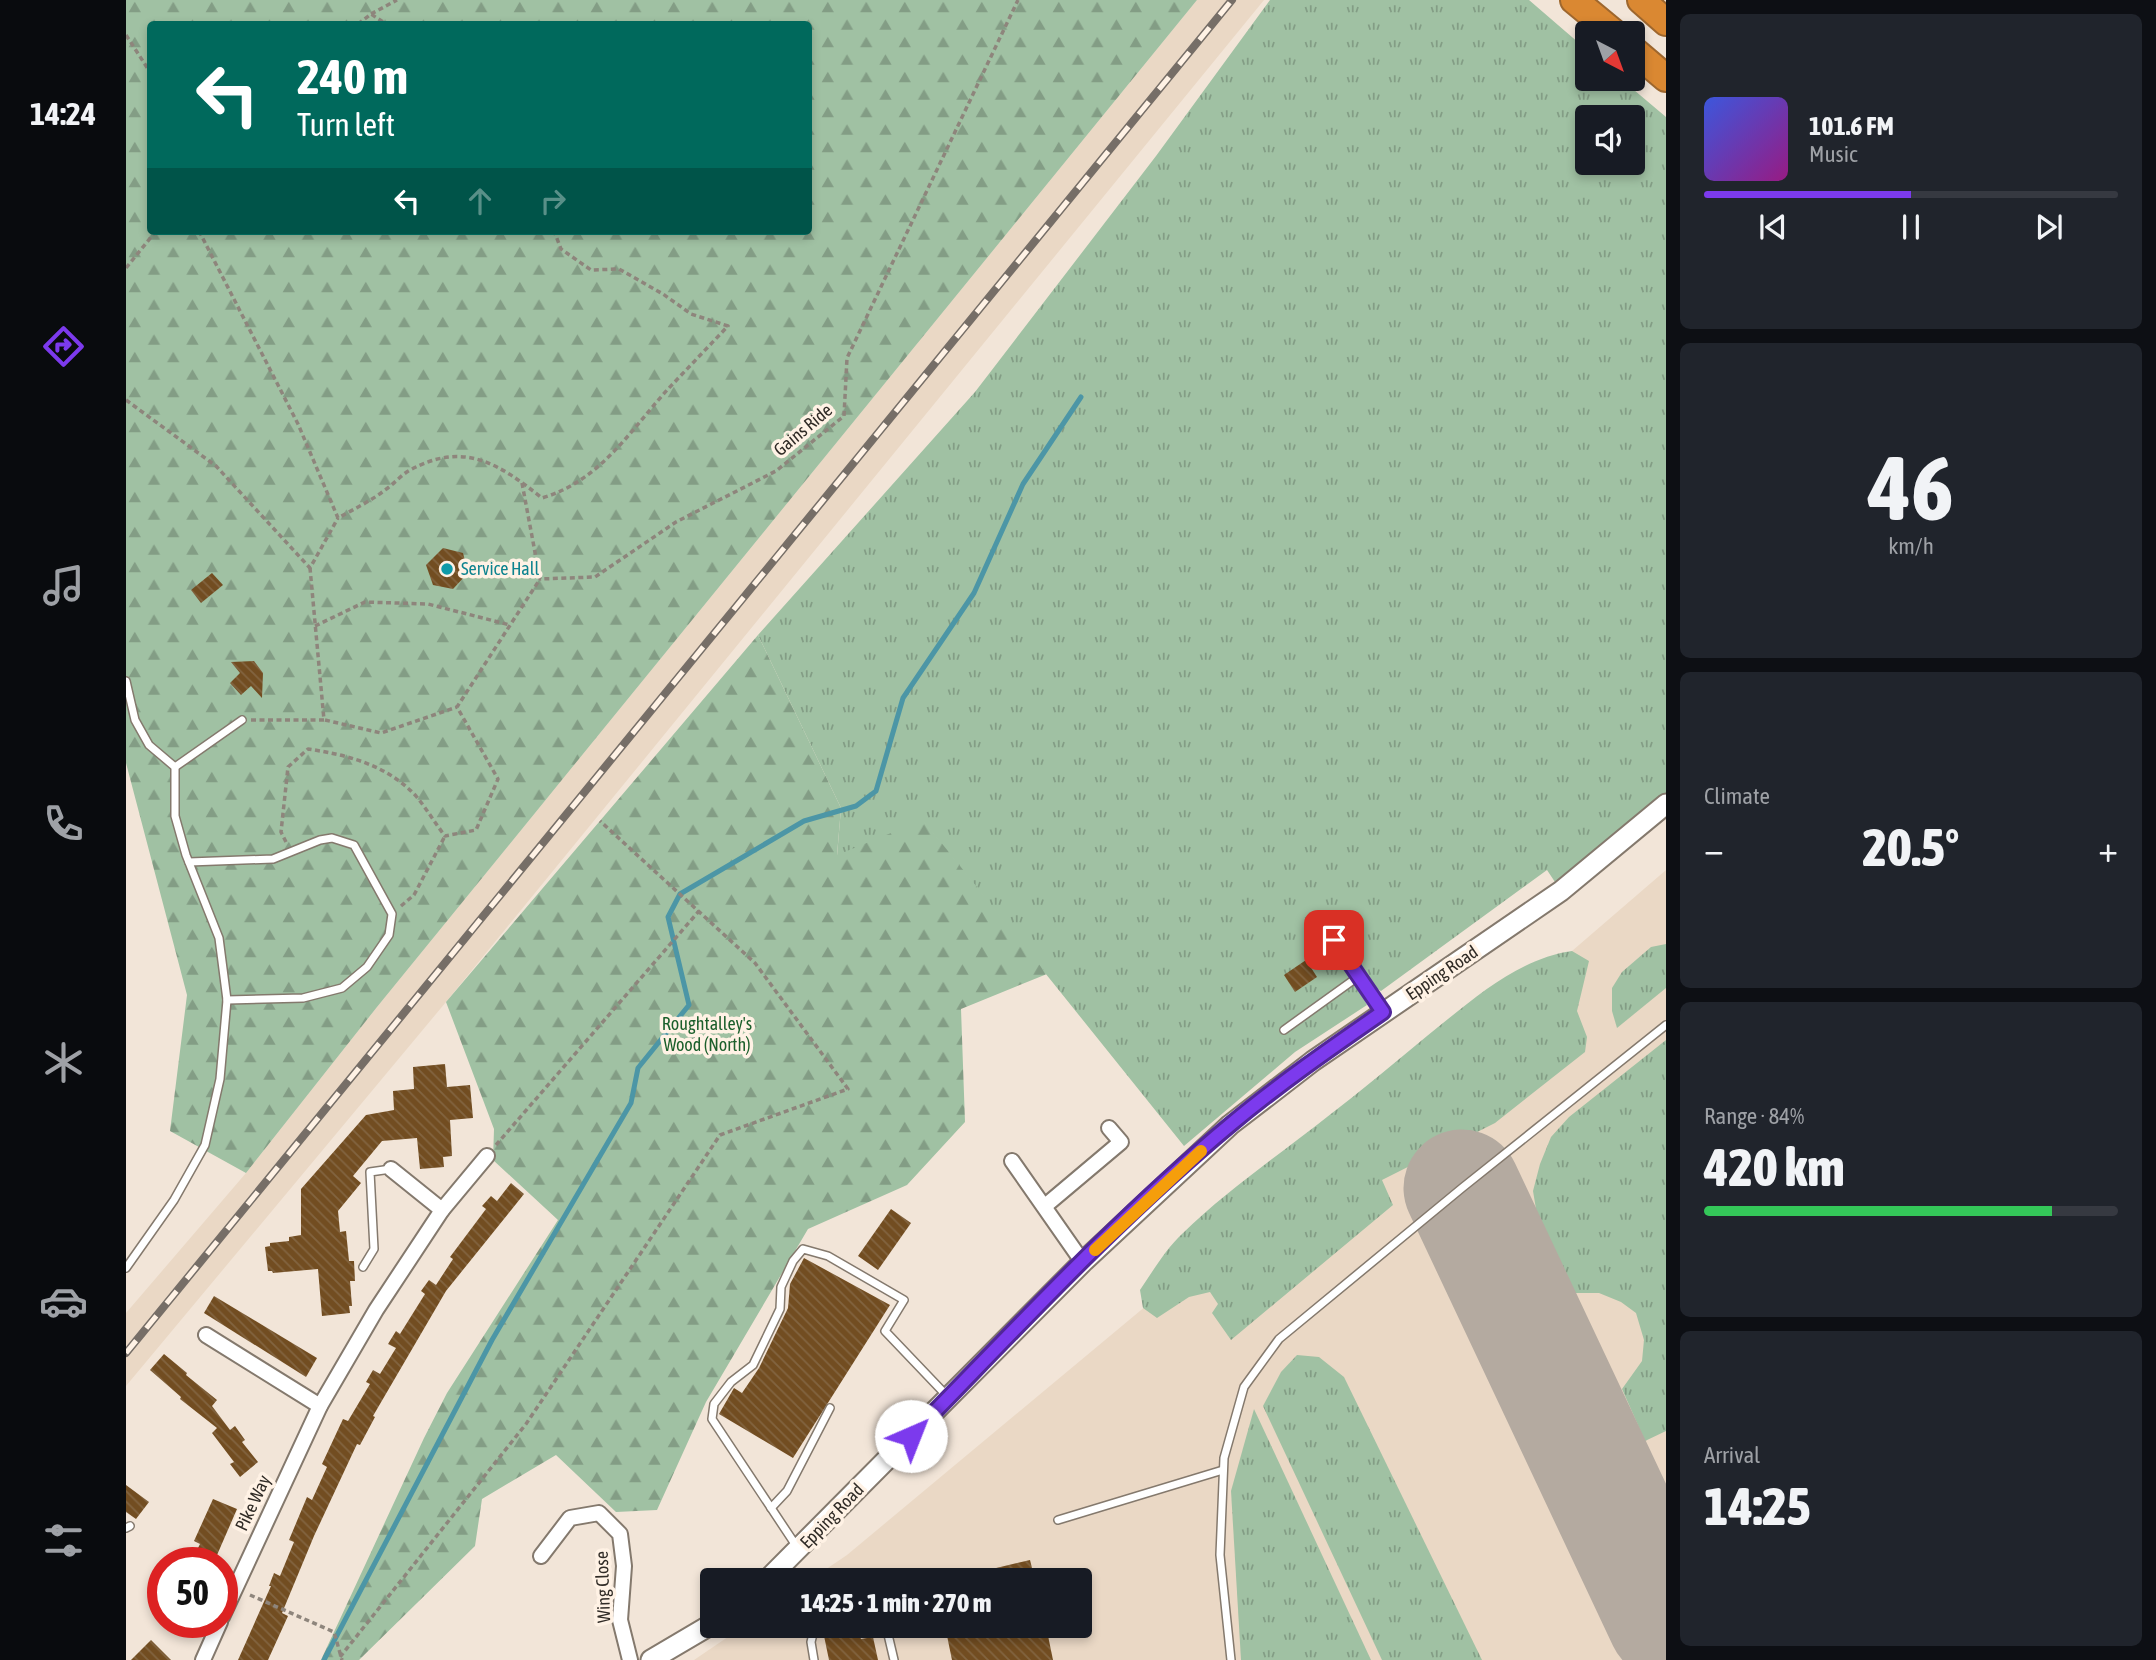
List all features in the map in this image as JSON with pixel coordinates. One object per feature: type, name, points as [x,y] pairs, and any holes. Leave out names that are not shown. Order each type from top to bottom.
[{"type":"highway","points":[[1574,0],[1599,21]]},
{"type":"highway","points":[[1641,0],[1666,22]]},
{"type":"highway","points":[[1645,60],[1666,78]]},
{"type":"main road","name":"Epping Road","points":[[780,1568],[1084,1261],[1230,1125],[1313,1061],[1561,891],[1666,804]]},
{"type":"main road","points":[[651,1660],[700,1631]]},
{"type":"street","points":[[1045,1206],[1121,1142],[1109,1128]]},
{"type":"street","name":"Pike Way","points":[[238,1583],[320,1406],[376,1310],[442,1210],[487,1156]]},
{"type":"street","points":[[1012,1160],[1084,1261]]},
{"type":"street","points":[[391,1169],[442,1210]]},
{"type":"street","points":[[206,1335],[320,1406]]},
{"type":"street","name":"Wing Close","points":[[541,1556],[570,1518],[599,1513],[620,1534],[624,1566],[620,1620],[630,1660]]},
{"type":"street","points":[[203,1660],[213,1638]]},
{"type":"lane","points":[[126,681],[135,720],[149,745],[175,767],[175,816],[189,862],[219,938],[227,1000],[220,1079],[205,1145],[174,1200],[126,1268]]},
{"type":"lane","points":[[175,767],[242,720]]},
{"type":"lane","points":[[189,862],[273,859],[320,840],[332,838],[354,845],[392,914],[389,935],[367,967],[342,988],[303,998],[227,1000]]},
{"type":"lane","points":[[1334,940],[1383,1012]]},
{"type":"lane","points":[[1284,1030],[1359,976]]},
{"type":"lane","points":[[1231,1660],[1220,1555],[1223,1470],[1244,1387],[1279,1339],[1666,1025]]},
{"type":"lane","points":[[363,1267],[374,1249],[370,1172],[391,1169]]},
{"type":"lane","points":[[800,1550],[792,1542],[712,1419],[714,1404],[731,1382],[752,1365],[780,1309],[781,1287],[793,1261],[803,1249],[828,1256],[904,1300],[885,1331],[949,1398]]},
{"type":"lane","points":[[771,1508],[787,1491],[831,1408]]},
{"type":"lane","points":[[1058,1520],[1223,1470]]},
{"type":"lane","points":[[812,1638],[814,1660]]},
{"type":"lane","points":[[889,1638],[894,1660]]},
{"type":"path","points":[[362,21],[397,0]]},
{"type":"path","name":"Gains Ride","points":[[540,579],[595,577],[676,522],[776,471],[844,416],[847,358],[1018,0]]},
{"type":"path","points":[[371,14],[382,21]]},
{"type":"path","points":[[126,35],[147,67]]},
{"type":"path","points":[[126,268],[153,235]]},
{"type":"path","points":[[201,235],[298,425],[338,518]]},
{"type":"path","points":[[324,720],[310,568],[338,518],[385,490],[407,471],[436,458],[461,455],[484,461],[522,482],[542,498],[562,492],[601,466],[619,449],[667,390],[728,326],[691,314],[663,293],[619,270],[591,270],[561,249],[556,235]]},
{"type":"path","points":[[126,400],[216,466],[310,568]]},
{"type":"path","points":[[242,720],[324,720],[381,733],[457,707],[540,579],[522,482]]},
{"type":"path","points":[[315,626],[365,602],[429,604],[510,625]]},
{"type":"path","points":[[445,836],[476,830],[498,779],[457,707]]},
{"type":"path","points":[[292,852],[281,832],[288,767],[308,749],[344,755],[381,768],[415,795],[445,836]]},
{"type":"path","points":[[341,1659],[526,1424],[720,1135],[848,1089],[755,963],[600,821]]},
{"type":"path","points":[[392,914],[414,895],[445,836]]},
{"type":"path","points":[[487,1156],[699,911]]},
{"type":"path","points":[[238,1590],[334,1632],[341,1659]]},
{"type":"shaded area","points":[[1197,0],[1264,0],[446,1002],[126,1386],[126,1313],[246,1173],[377,1007]]},
{"type":"shaded area","points":[[1666,870],[1666,1660],[694,1660],[726,1638],[1092,1638],[1092,1568],[828,1568],[847,1555]]},
{"type":"green space","points":[[126,0],[1197,0],[377,1007],[246,1173],[170,1131],[187,995],[126,763]]},
{"type":"green space","points":[[1270,0],[1529,0],[1575,40],[1575,91],[1635,91],[1666,117],[1666,804],[1561,891],[1547,870],[1381,991],[1374,987],[1363,996],[1367,1005],[1295,1052],[1184,1146],[923,821],[837,856],[841,808],[758,635],[975,392],[1156,156]]},
{"type":"green space","name":"Roughtalley's Wood (North)","points":[[758,635],[841,808],[837,855],[923,820],[1047,974],[961,1009],[965,1122],[907,1185],[808,1229],[706,1402],[657,1510],[616,1512],[556,1455],[482,1499],[475,1546],[359,1660],[321,1660],[447,1393],[558,1220],[493,1160],[494,1129],[446,1002]]},
{"type":"green space","points":[[1666,944],[1666,988],[1617,1028],[1612,1011],[1612,988],[1622,972],[1651,947]]},
{"type":"green space","points":[[1572,951],[1589,961],[1577,1011],[1587,1037],[1585,1052],[1495,1123],[1382,1180],[1393,1205],[1231,1340],[1212,1313],[1218,1304],[1210,1292],[1189,1297],[1157,1318],[1143,1308],[1140,1290],[1160,1261],[1176,1240],[1216,1203],[1495,983],[1532,963]]},
{"type":"green space","points":[[1666,1040],[1666,1431],[1645,1441],[1622,1389],[1642,1361],[1644,1340],[1636,1313],[1621,1302],[1599,1293],[1573,1293],[1538,1221],[1533,1191],[1551,1137],[1569,1117]]},
{"type":"green space","points":[[1297,1355],[1319,1357],[1344,1377],[1482,1660],[1382,1660],[1263,1406],[1281,1372]]},
{"type":"green space","points":[[1254,1409],[1371,1660],[1241,1660],[1231,1491]]},
{"type":"building","name":"Service Hall","points":[[443,548],[463,553],[468,573],[453,589],[433,585],[426,565]]},
{"type":"building","points":[[212,573],[223,585],[201,603],[191,590]]},
{"type":"building","points":[[254,661],[263,673],[262,698],[251,686],[241,695],[230,683],[240,673],[231,662]]},
{"type":"building","points":[[1306,960],[1317,977],[1295,992],[1284,975]]},
{"type":"building","points":[[445,1064],[447,1087],[470,1085],[473,1118],[450,1120],[452,1156],[443,1157],[444,1167],[420,1169],[417,1138],[382,1141],[353,1176],[361,1183],[338,1211],[340,1232],[346,1231],[349,1261],[354,1261],[355,1281],[350,1281],[352,1306],[349,1306],[350,1313],[322,1316],[318,1269],[273,1273],[268,1271],[265,1247],[270,1246],[270,1243],[289,1241],[289,1237],[301,1235],[301,1189],[366,1115],[394,1110],[393,1091],[414,1089],[413,1067]]},
{"type":"building","points":[[511,1183],[524,1194],[446,1291],[373,1416],[375,1417],[360,1445],[357,1444],[282,1613],[288,1616],[268,1660],[238,1660],[271,1586],[274,1573],[280,1576],[294,1542],[289,1540],[307,1497],[312,1500],[327,1467],[322,1464],[343,1419],[348,1421],[370,1384],[366,1382],[373,1370],[380,1374],[396,1348],[388,1344],[396,1331],[400,1334],[425,1294],[421,1291],[429,1280],[436,1285],[453,1259],[450,1257],[486,1209],[482,1206],[491,1196],[497,1201]]},
{"type":"building","points":[[891,1209],[911,1223],[878,1270],[858,1256]]},
{"type":"building","points":[[804,1258],[890,1305],[793,1458],[719,1414],[734,1388],[742,1393],[759,1368],[788,1308],[790,1284]]},
{"type":"building","points":[[214,1296],[317,1358],[306,1377],[204,1313]]},
{"type":"building","points":[[164,1354],[217,1400],[212,1406],[230,1430],[235,1426],[245,1440],[242,1442],[258,1462],[240,1477],[230,1464],[234,1462],[212,1433],[217,1428],[180,1399],[181,1397],[150,1370]]},
{"type":"building","points":[[126,1485],[149,1502],[136,1519],[126,1512]]},
{"type":"building","points":[[213,1499],[237,1509],[221,1547],[198,1547],[200,1544],[194,1541]]},
{"type":"building","points":[[1030,1560],[1032,1568],[996,1568]]},
{"type":"building","points":[[824,1638],[873,1638],[878,1660],[829,1660]]},
{"type":"building","points":[[947,1638],[1048,1638],[1053,1660],[952,1660]]},
{"type":"building","points":[[151,1640],[171,1660],[131,1660]]},
{"type":"waterway","points":[[324,1660],[492,1340],[631,1103],[638,1068],[689,1005],[668,917],[680,894],[804,821],[856,806],[876,791],[903,698],[974,593],[1023,484],[1081,397]]},
{"type":"runway","points":[[1462,1188],[1666,1621]]},
{"type":"railway","points":[[126,1353],[1232,0]]},
{"type":"slow traffic","points":[[1095,1250],[1201,1151]]},
{"type":"place","name":"Service Hall","points":[[447,569]]},
{"type":"route","points":[[911,1436],[1152,1195],[1230,1125],[1313,1061],[1383,1012],[1334,940]]}]
